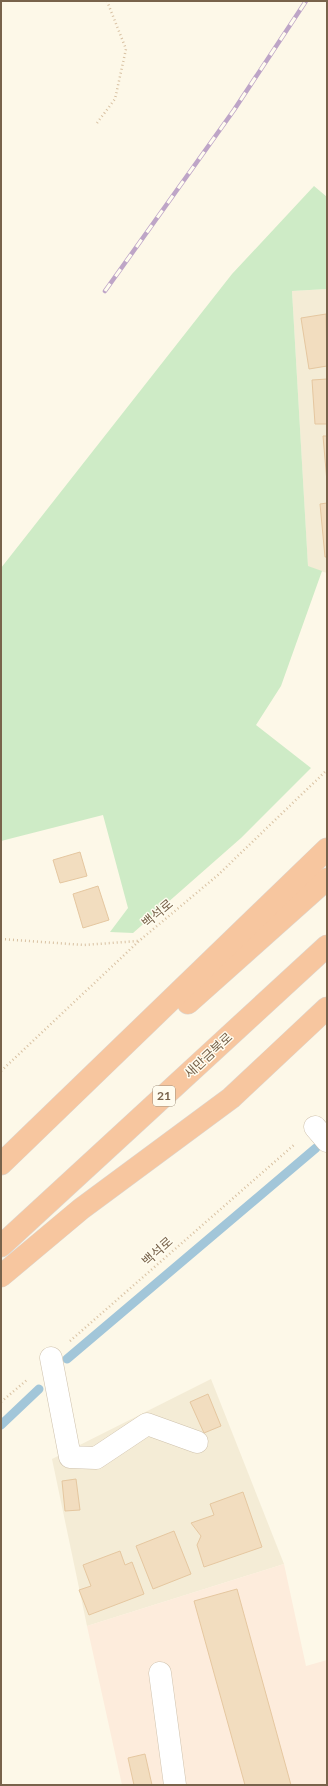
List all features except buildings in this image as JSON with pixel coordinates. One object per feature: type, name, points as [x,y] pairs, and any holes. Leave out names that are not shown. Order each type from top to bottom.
[{"type":"highway","points":[[1,1164],[327,849]]},
{"type":"highway","points":[[1,1170],[327,879]]},
{"type":"highway","name":"새만금북로","points":[[1,1246],[327,946]]},
{"type":"highway","points":[[1,1276],[82,1209],[231,1098],[327,1008]]},
{"type":"street","points":[[50,1358],[70,1457],[96,1458],[147,1424],[197,1442]]},
{"type":"street","points":[[160,1673],[175,1785]]},
{"type":"path","points":[[97,123],[115,99],[126,49],[107,1]]},
{"type":"path","name":"백석로","points":[[1,1071],[139,941],[218,875],[327,770]]},
{"type":"path","points":[[1,939],[84,945],[139,941]]},
{"type":"path","name":"백석로","points":[[1,1402],[207,1219],[321,1134]]},
{"type":"shaded area","points":[[327,289],[327,573],[308,567],[292,291]]},
{"type":"shaded area","points":[[211,1379],[284,1564],[87,1626],[52,1459]]},
{"type":"shaded area","points":[[284,1564],[306,1666],[327,1660],[327,1785],[122,1785],[87,1626]]},
{"type":"green space","points":[[314,186],[327,197],[327,289],[292,291],[308,566],[322,571],[281,686],[256,725],[311,768],[241,838],[133,933],[110,932],[128,908],[103,815],[1,841],[1,568],[232,274]]},
{"type":"waterway","points":[[67,1359],[316,1148]]},
{"type":"waterway","points":[[1,1425],[39,1389]]},
{"type":"railway","points":[[105,291],[234,110],[306,1]]}]
